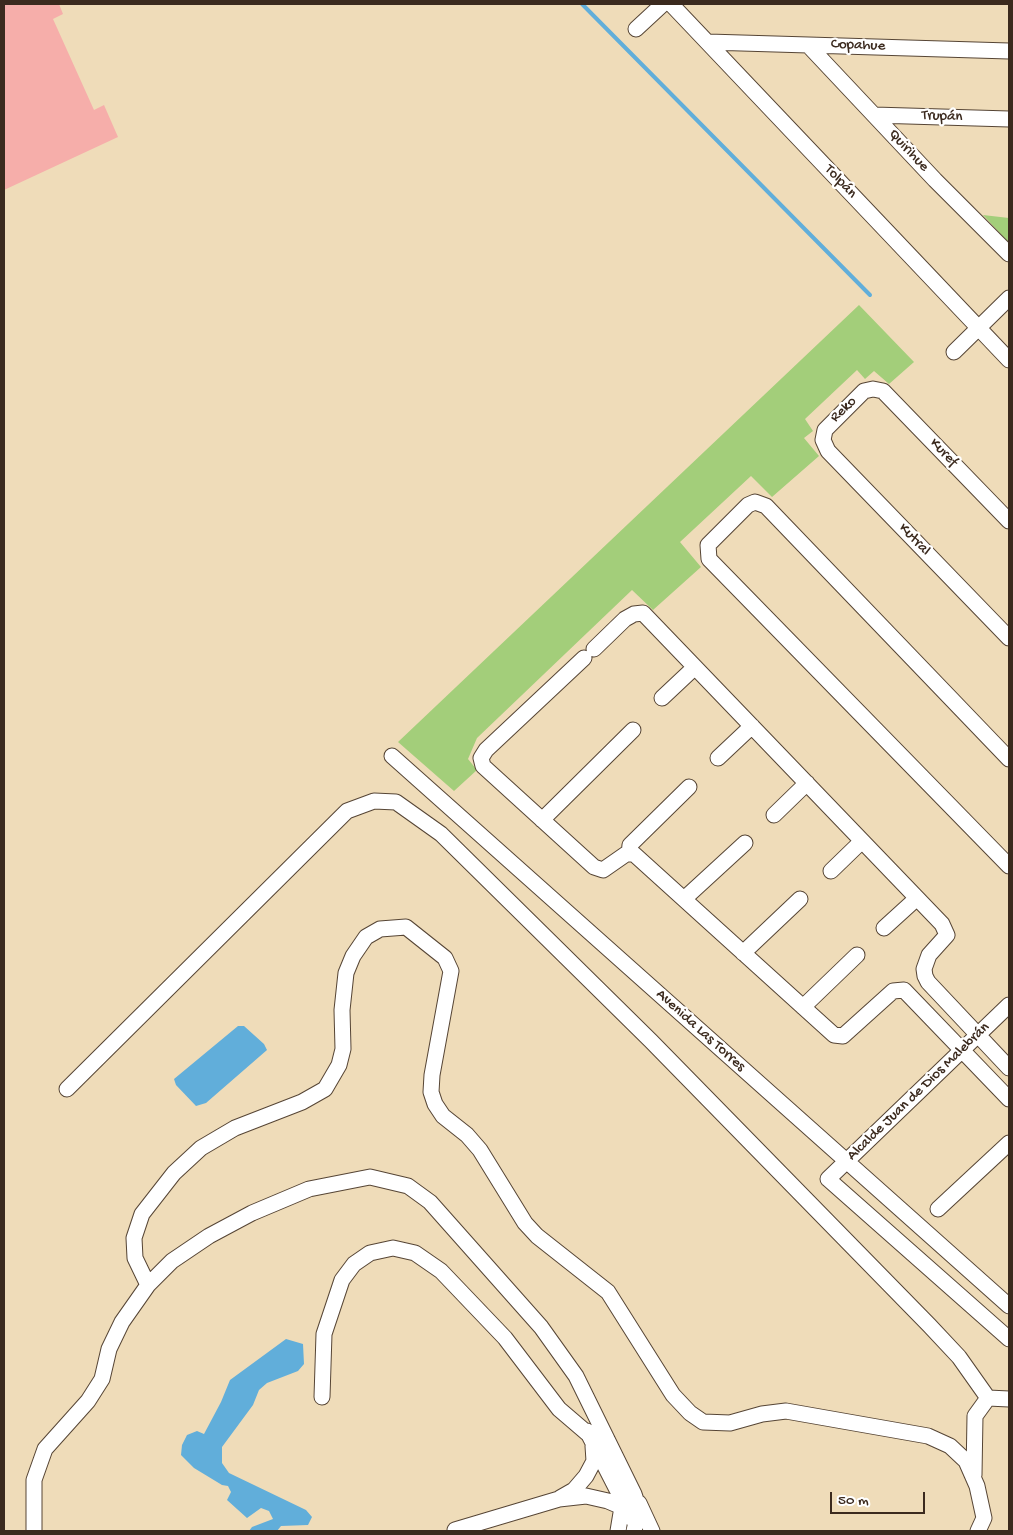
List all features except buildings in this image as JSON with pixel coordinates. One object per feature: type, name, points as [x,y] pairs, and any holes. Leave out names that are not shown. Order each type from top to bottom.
[{"type":"street","points":[[636,29],[663,4]]},
{"type":"street","name":"Tolpán","points":[[671,4],[1009,360]]},
{"type":"street","name":"Copahue","points":[[708,42],[1009,50]]},
{"type":"street","name":"Quirihue","points":[[808,45],[1009,254]]},
{"type":"street","name":"Trupán","points":[[874,115],[1009,119]]},
{"type":"street","points":[[954,352],[1009,298]]},
{"type":"street","name":"Reko","points":[[823,440],[827,426],[860,394],[874,389]]},
{"type":"street","name":"Kuref","points":[[874,389],[886,394],[1009,521]]},
{"type":"street","name":"Kutral","points":[[823,440],[828,451],[1009,638]]},
{"type":"street","points":[[1009,759],[766,506],[756,502],[748,504],[708,545],[709,559],[1009,866]]},
{"type":"street","points":[[1009,1068],[928,982],[925,976],[924,969],[929,955],[947,936],[942,924],[643,614],[634,614],[625,619],[486,750],[481,758],[483,766],[594,867],[604,870],[626,854],[634,854],[834,1035],[843,1036],[893,991],[904,990],[1009,1099]]},
{"type":"street","points":[[662,698],[695,667]]},
{"type":"street","points":[[718,758],[752,726]]},
{"type":"street","points":[[542,820],[633,730]]},
{"type":"street","name":"Avenida Las Torres","points":[[392,756],[1009,1306]]},
{"type":"street","points":[[774,815],[807,783]]},
{"type":"street","points":[[629,854],[630,845],[689,787]]},
{"type":"street","points":[[67,1089],[347,811],[374,801],[396,802],[441,834],[658,1048],[929,1325],[959,1357],[988,1398]]},
{"type":"street","points":[[831,871],[862,841]]},
{"type":"street","points":[[684,899],[745,843]]},
{"type":"street","points":[[884,928],[917,898]]},
{"type":"street","points":[[743,953],[800,899]]},
{"type":"street","points":[[148,1285],[135,1258],[134,1238],[142,1214],[174,1173],[201,1148],[235,1128],[302,1102],[326,1089],[339,1065],[343,1048],[342,1010],[346,973],[353,956],[366,937],[380,929],[406,927],[445,958],[451,971],[432,1075],[431,1092],[435,1104],[443,1116],[480,1150],[530,1229],[608,1292],[673,1395],[690,1413],[703,1422],[730,1423],[762,1414],[786,1411],[928,1436],[950,1446],[966,1461],[974,1479],[984,1518],[978,1531]]},
{"type":"street","points":[[802,1007],[857,955]]},
{"type":"street","name":"Alcalde Juan de Dios Malebrán","points":[[1009,1005],[828,1179],[1009,1339]]},
{"type":"street","points":[[938,1209],[1009,1143]]},
{"type":"street","points":[[34,1531],[34,1480],[45,1449],[88,1401],[102,1379],[112,1342],[122,1322],[148,1285],[172,1261],[209,1236],[252,1213],[309,1189],[370,1177],[408,1186],[430,1202],[542,1327],[576,1376],[584,1393],[596,1439],[616,1488],[635,1527]]},
{"type":"street","points":[[322,1397],[324,1334],[342,1280],[354,1264],[370,1253],[393,1248],[415,1253],[441,1270],[505,1338],[559,1409],[596,1439],[634,1494],[652,1531]]},
{"type":"street","points":[[988,1398],[1009,1399]]},
{"type":"street","points":[[974,1479],[975,1416],[988,1398]]},
{"type":"street","points":[[559,1499],[574,1490],[586,1476],[594,1461],[596,1439]]},
{"type":"street","points":[[616,1488],[622,1507],[635,1527]]},
{"type":"street","points":[[634,1494],[639,1509],[635,1527]]},
{"type":"street","points":[[455,1530],[559,1499],[586,1496],[608,1501],[622,1507]]},
{"type":"street","points":[[618,1531],[622,1507]]},
{"type":"green space","points":[[983,215],[1009,218],[1009,243]]},
{"type":"green space","points":[[859,305],[914,362],[889,384],[874,371],[865,379],[857,370],[805,419],[813,431],[804,438],[819,456],[772,497],[751,476],[680,542],[701,567],[653,610],[632,590],[477,738],[468,759],[477,770],[454,791],[398,742]]},
{"type":"water","points":[[238,1026],[244,1026],[264,1044],[267,1050],[206,1103],[196,1106],[176,1085],[174,1079]]},
{"type":"water","points":[[286,1339],[303,1344],[304,1364],[298,1371],[267,1383],[259,1390],[253,1405],[222,1447],[222,1463],[229,1473],[306,1510],[312,1517],[308,1525],[281,1526],[277,1531],[249,1531],[252,1527],[273,1519],[269,1511],[261,1508],[247,1518],[227,1500],[231,1492],[228,1486],[222,1485],[194,1468],[181,1455],[182,1445],[187,1435],[197,1431],[204,1434],[230,1380]]},
{"type":"waterway","points":[[582,4],[870,295]]}]
